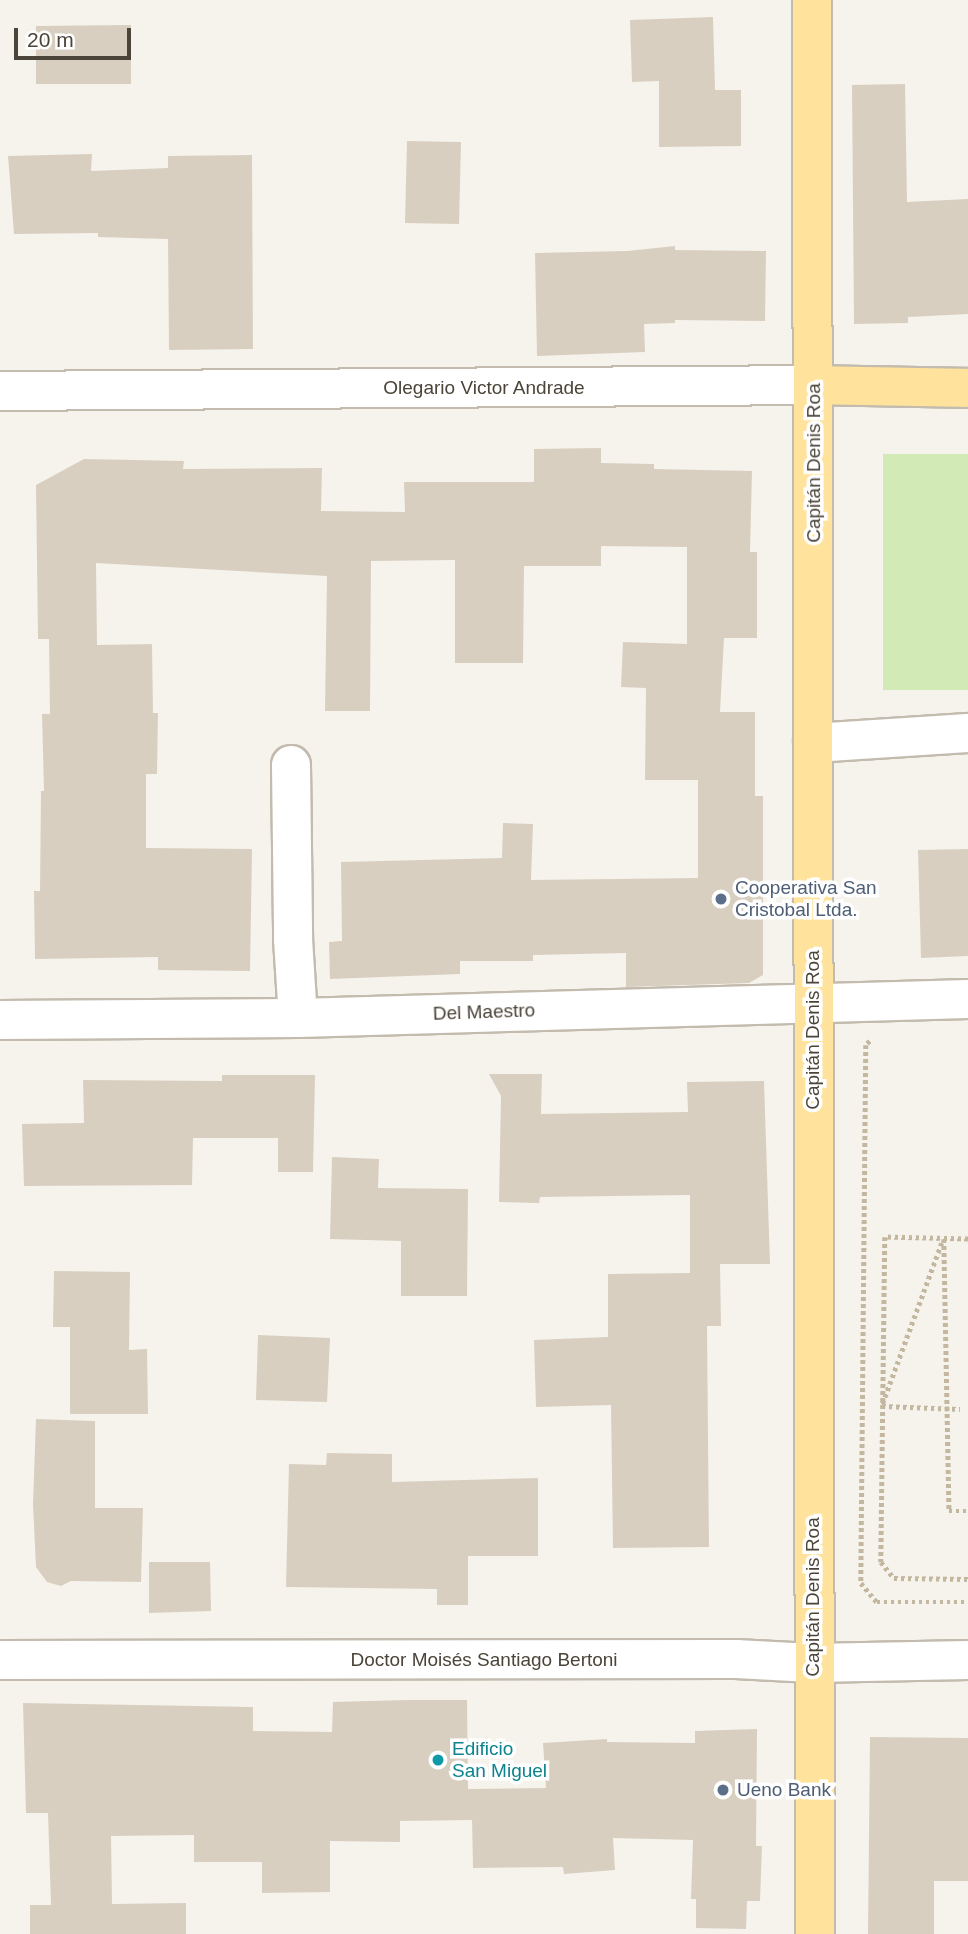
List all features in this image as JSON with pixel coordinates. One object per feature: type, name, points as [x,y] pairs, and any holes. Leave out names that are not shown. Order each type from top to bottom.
[{"type":"main road","name":"Capitán Denis Roa","points":[[812,0],[815,1934]]},
{"type":"main road","name":"Olegario Victor Andrade","points":[[814,385],[968,388]]},
{"type":"street","name":"Olegario Victor Andrade","points":[[0,391],[814,385]]},
{"type":"street","points":[[813,743],[968,733]]},
{"type":"street","points":[[291,765],[293,939],[298,1018]]},
{"type":"street","name":"Del Maestro","points":[[0,1020],[298,1018],[813,1001],[968,999]]},
{"type":"street","name":"Doctor Moisés Santiago Bertoni","points":[[0,1660],[736,1659],[813,1663],[968,1660]]},
{"type":"path","points":[[874,1038],[866,1045],[861,1583],[877,1602],[968,1602]]},
{"type":"path","points":[[968,1240],[885,1237],[881,1562],[894,1578],[968,1579]]},
{"type":"path","points":[[882,1406],[944,1239]]},
{"type":"path","points":[[944,1239],[949,1511],[968,1511]]},
{"type":"path","points":[[882,1406],[961,1409]]},
{"type":"green space","points":[[883,454],[968,454],[968,690],[883,690]]},
{"type":"building","points":[[713,17],[715,90],[741,90],[741,146],[659,147],[659,81],[632,82],[630,20]]},
{"type":"building","points":[[131,25],[131,84],[36,84],[36,26]]},
{"type":"building","points":[[905,84],[907,202],[968,199],[968,314],[908,317],[908,323],[854,324],[852,85]]},
{"type":"building","points":[[407,141],[461,142],[459,224],[405,223]]},
{"type":"building","points":[[92,154],[91,171],[168,168],[168,156],[252,155],[253,349],[169,350],[168,239],[98,237],[98,233],[14,234],[8,156]]},
{"type":"building","points":[[675,246],[675,250],[766,251],[765,321],[675,320],[675,323],[644,324],[645,352],[537,356],[535,253],[627,251]]},
{"type":"building","points":[[601,448],[601,463],[654,464],[654,469],[752,471],[750,552],[757,552],[757,638],[724,638],[720,712],[755,712],[755,796],[763,796],[763,975],[749,983],[626,987],[626,953],[533,955],[533,961],[460,961],[460,974],[330,979],[329,942],[342,941],[341,862],[502,858],[503,823],[533,824],[531,880],[698,878],[698,780],[645,780],[646,688],[621,687],[623,642],[687,644],[687,547],[601,546],[601,566],[524,566],[523,663],[455,663],[455,560],[371,561],[370,711],[325,711],[327,576],[96,563],[97,645],[152,644],[153,713],[158,713],[157,774],[146,774],[146,848],[252,849],[250,971],[158,970],[158,957],[35,959],[34,891],[40,891],[41,791],[44,791],[42,714],[50,714],[49,639],[38,639],[36,485],[84,459],[184,461],[183,469],[322,468],[321,511],[405,512],[404,482],[534,482],[534,449]]},
{"type":"building","points":[[968,849],[968,956],[921,958],[918,850]]},
{"type":"building","points":[[489,1074],[542,1074],[541,1114],[688,1112],[687,1082],[764,1081],[770,1264],[720,1264],[721,1326],[707,1326],[709,1547],[613,1548],[611,1405],[536,1407],[534,1340],[608,1337],[608,1274],[690,1273],[690,1195],[540,1197],[539,1203],[499,1202],[501,1096]]},
{"type":"building","points":[[222,1075],[315,1075],[313,1172],[278,1172],[278,1138],[193,1138],[192,1185],[24,1186],[22,1124],[84,1123],[83,1080],[222,1081]]},
{"type":"building","points":[[332,1157],[379,1159],[378,1188],[468,1189],[467,1296],[401,1296],[401,1241],[330,1239]]},
{"type":"building","points":[[54,1271],[130,1272],[129,1350],[147,1349],[148,1414],[70,1414],[70,1327],[53,1327]]},
{"type":"building","points":[[258,1335],[330,1338],[327,1402],[256,1400]]},
{"type":"building","points":[[36,1419],[95,1421],[95,1508],[143,1508],[141,1582],[71,1581],[61,1586],[47,1582],[36,1567],[33,1504]]},
{"type":"building","points":[[327,1453],[392,1454],[392,1482],[538,1478],[538,1556],[468,1556],[468,1605],[437,1605],[437,1589],[286,1587],[289,1464],[326,1465]]},
{"type":"building","points":[[149,1562],[210,1562],[211,1611],[149,1613]]},
{"type":"building","points":[[467,1700],[468,1789],[546,1788],[543,1743],[607,1739],[607,1742],[695,1743],[695,1731],[757,1729],[756,1846],[762,1846],[760,1901],[747,1901],[746,1929],[696,1928],[696,1899],[691,1899],[693,1840],[613,1838],[615,1870],[564,1874],[563,1867],[473,1868],[472,1820],[400,1821],[400,1842],[330,1841],[330,1892],[262,1893],[262,1862],[194,1862],[194,1835],[111,1836],[112,1904],[186,1903],[186,1934],[30,1934],[30,1905],[51,1905],[48,1813],[26,1813],[23,1703],[253,1707],[253,1731],[332,1732],[333,1702]]},
{"type":"building","points":[[870,1737],[968,1738],[968,1881],[934,1881],[934,1934],[868,1934]]},
{"type":"place","name":"Cooperativa San Cristobal Ltda.","points":[[721,899]]},
{"type":"place","name":"Edificio San Miguel","points":[[438,1760]]},
{"type":"place","name":"Ueno Bank","points":[[723,1790]]}]
